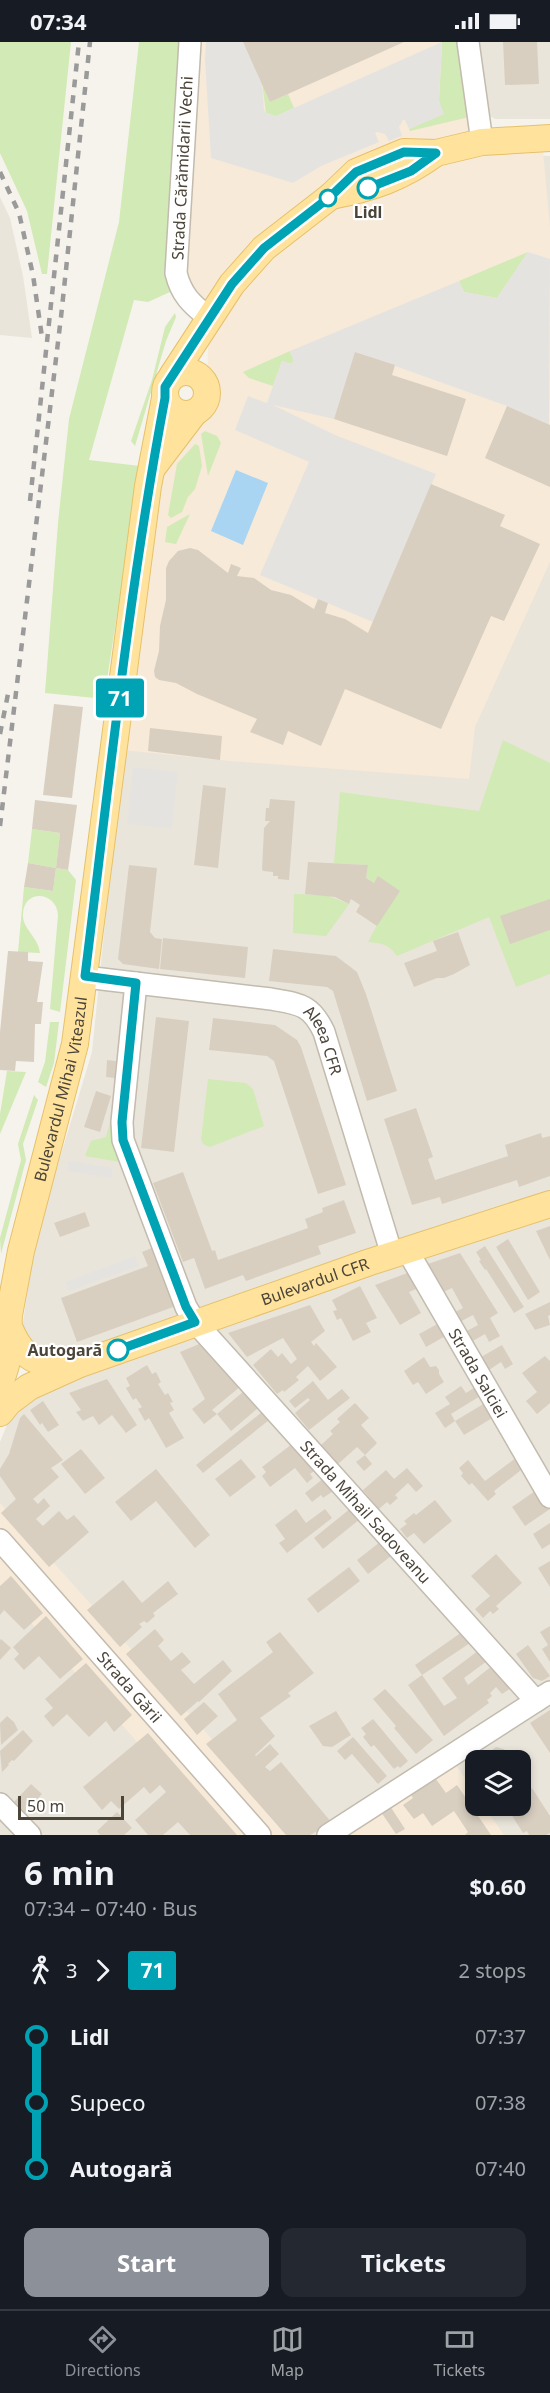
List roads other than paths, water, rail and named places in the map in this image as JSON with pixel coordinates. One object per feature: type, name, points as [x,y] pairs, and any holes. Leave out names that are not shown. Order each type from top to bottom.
[{"type":"main road","name":"Bulevardul Mihai Viteazul","points":[[0,1396],[7,1358],[6,1326],[39,1176],[73,1056],[151,469],[168,387],[208,318],[232,284],[264,248],[331,196],[362,190],[411,171],[436,153],[482,142],[550,138]]},
{"type":"main road","points":[[205,383],[196,374],[184,371],[168,387],[168,405],[182,414],[194,413],[200,409],[207,397],[205,383],[208,318]]},
{"type":"main road","name":"Bulevardul Mihai Viteazul","points":[[151,469],[194,413]]},
{"type":"main road","name":"Bulevardul CFR","points":[[0,1396],[26,1376],[80,1364],[399,1252],[549,1207]]},
{"type":"main road","points":[[6,1326],[29,1358],[52,1365],[80,1364]]},
{"type":"street","name":"Strada Cărămidarii Vechi","points":[[190,42],[176,273],[179,286],[190,303],[208,318]]},
{"type":"street","points":[[468,42],[482,142]]},
{"type":"street","name":"Aleea CFR","points":[[85,976],[271,999],[295,1003],[310,1010],[324,1032],[399,1252]]},
{"type":"street","name":"Strada Mihail Sadoveanu","points":[[136,983],[122,1122],[123,1140],[186,1307],[195,1322],[543,1696]]},
{"type":"street","name":"Strada Salciei","points":[[399,1252],[550,1497]]},
{"type":"street","name":"Strada Gării","points":[[0,1540],[260,1835]]},
{"type":"street","points":[[328,1835],[543,1696]]},
{"type":"street","points":[[0,1804],[30,1835]]},
{"type":"water","points":[[236,470],[268,483],[243,545],[211,531]]},
{"type":"railway","points":[[30,501],[79,42]]},
{"type":"railway","points":[[0,826],[61,317],[90,42]]},
{"type":"railway","points":[[0,172],[19,213],[33,275],[42,337]]},
{"type":"railway","points":[[0,734],[9,689]]},
{"type":"place","name":"Lidl","points":[[368,188]]},
{"type":"place","name":"Autogară","points":[[118,1350]]}]
